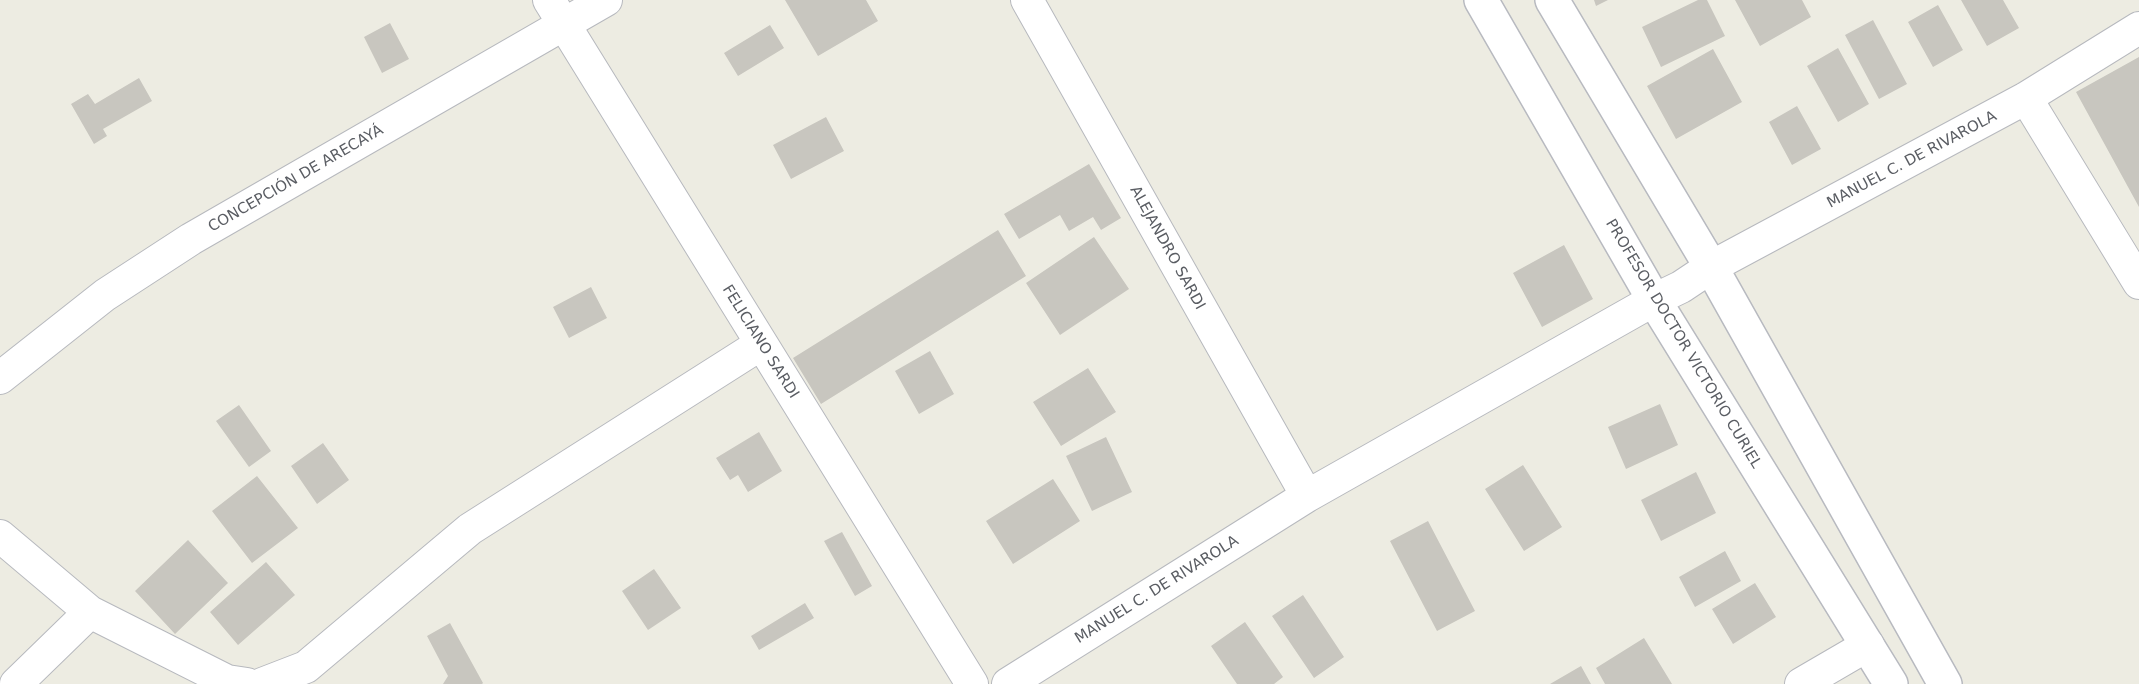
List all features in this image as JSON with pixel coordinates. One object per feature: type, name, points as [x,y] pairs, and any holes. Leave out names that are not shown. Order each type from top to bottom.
[{"type":"main road","name":"PROFESOR DOCTOR VICTORIO CURIEL","points":[[1481,0],[1668,293],[1891,684]]},
{"type":"main road","points":[[1552,0],[1712,267],[1945,684]]},
{"type":"street","name":"CONCEPCIÓN DE ARECAYÁ","points":[[0,378],[105,295],[191,240],[556,13],[606,0]]},
{"type":"street","name":"ALEJANDRO SARDI","points":[[1027,0],[1307,496]]},
{"type":"street","name":"FELICIANO SARDI","points":[[556,13],[972,684]]},
{"type":"street","name":"MANUEL C. DE RIVAROLA","points":[[1008,684],[1307,496],[1712,267],[2026,98],[2139,28]]},
{"type":"street","points":[[2026,98],[2139,283]]},
{"type":"street","points":[[262,684],[306,667],[470,529],[761,344]]},
{"type":"street","points":[[0,536],[90,612],[227,681],[247,684]]},
{"type":"street","points":[[16,684],[90,612]]},
{"type":"street","points":[[1801,684],[1868,645]]},
{"type":"building","points":[[785,0],[866,0],[878,21],[818,56]]},
{"type":"building","points":[[1594,0],[1608,0],[1596,6]]},
{"type":"building","points":[[1698,0],[1707,0],[1725,36],[1661,67],[1642,27]]},
{"type":"building","points":[[1735,0],[1802,0],[1811,17],[1760,46]]},
{"type":"building","points":[[1961,0],[2003,0],[2019,28],[1987,46]]},
{"type":"building","points":[[1938,5],[1963,50],[1933,67],[1908,22]]},
{"type":"building","points":[[1873,20],[1907,84],[1879,99],[1845,35]]},
{"type":"building","points":[[390,23],[409,59],[382,73],[364,37]]},
{"type":"building","points":[[770,25],[784,48],[738,76],[724,53]]},
{"type":"building","points":[[1838,48],[1869,104],[1838,122],[1807,66]]},
{"type":"building","points":[[1713,49],[1742,102],[1676,139],[1647,86]]},
{"type":"building","points":[[2139,57],[2139,207],[2076,92]]},
{"type":"building","points":[[139,78],[152,101],[103,129],[107,136],[94,144],[71,104],[88,94],[95,104]]},
{"type":"building","points":[[1797,106],[1821,149],[1792,165],[1769,122]]},
{"type":"building","points":[[826,117],[844,151],[791,179],[773,145]]},
{"type":"building","points":[[1089,164],[1121,218],[1101,230],[1093,217],[1069,231],[1060,215],[1019,239],[1004,214]]},
{"type":"building","points":[[998,230],[1026,276],[821,404],[793,358]]},
{"type":"building","points":[[1094,237],[1129,289],[1060,335],[1026,283]]},
{"type":"building","points":[[1564,245],[1593,299],[1542,327],[1513,273]]},
{"type":"building","points":[[591,287],[607,318],[569,338],[553,307]]},
{"type":"building","points":[[930,351],[954,394],[919,414],[895,371]]},
{"type":"building","points":[[1088,368],[1116,412],[1061,446],[1033,402]]},
{"type":"building","points":[[1660,404],[1678,445],[1626,469],[1608,427]]},
{"type":"building","points":[[239,405],[271,451],[249,467],[216,421]]},
{"type":"building","points":[[759,432],[782,471],[748,492],[738,475],[730,480],[716,458]]},
{"type":"building","points":[[1106,437],[1132,492],[1092,511],[1066,456]]},
{"type":"building","points":[[323,443],[349,480],[317,504],[291,466]]},
{"type":"building","points":[[1523,465],[1562,527],[1524,551],[1485,489]]},
{"type":"building","points":[[1696,472],[1716,513],[1661,541],[1641,500]]},
{"type":"building","points":[[257,476],[298,528],[252,563],[212,511]]},
{"type":"building","points":[[1053,479],[1080,521],[1013,564],[986,521]]},
{"type":"building","points":[[1428,521],[1475,611],[1437,631],[1390,541]]},
{"type":"building","points":[[842,532],[872,586],[855,596],[824,541]]},
{"type":"building","points":[[188,540],[228,583],[175,634],[135,591]]},
{"type":"building","points":[[1725,551],[1741,581],[1695,607],[1679,577]]},
{"type":"building","points":[[266,562],[295,595],[238,645],[210,612]]},
{"type":"building","points":[[654,569],[681,608],[648,630],[622,591]]},
{"type":"building","points":[[1755,583],[1776,617],[1733,644],[1712,609]]},
{"type":"building","points":[[1303,595],[1344,657],[1314,678],[1272,616]]},
{"type":"building","points":[[805,603],[814,618],[759,650],[751,636]]},
{"type":"building","points":[[1245,622],[1283,677],[1274,684],[1237,684],[1211,646]]},
{"type":"building","points":[[450,623],[482,684],[443,684],[448,676],[427,636]]},
{"type":"building","points":[[1644,638],[1672,684],[1605,684],[1596,668]]},
{"type":"building","points":[[1581,666],[1591,684],[1550,684]]}]
